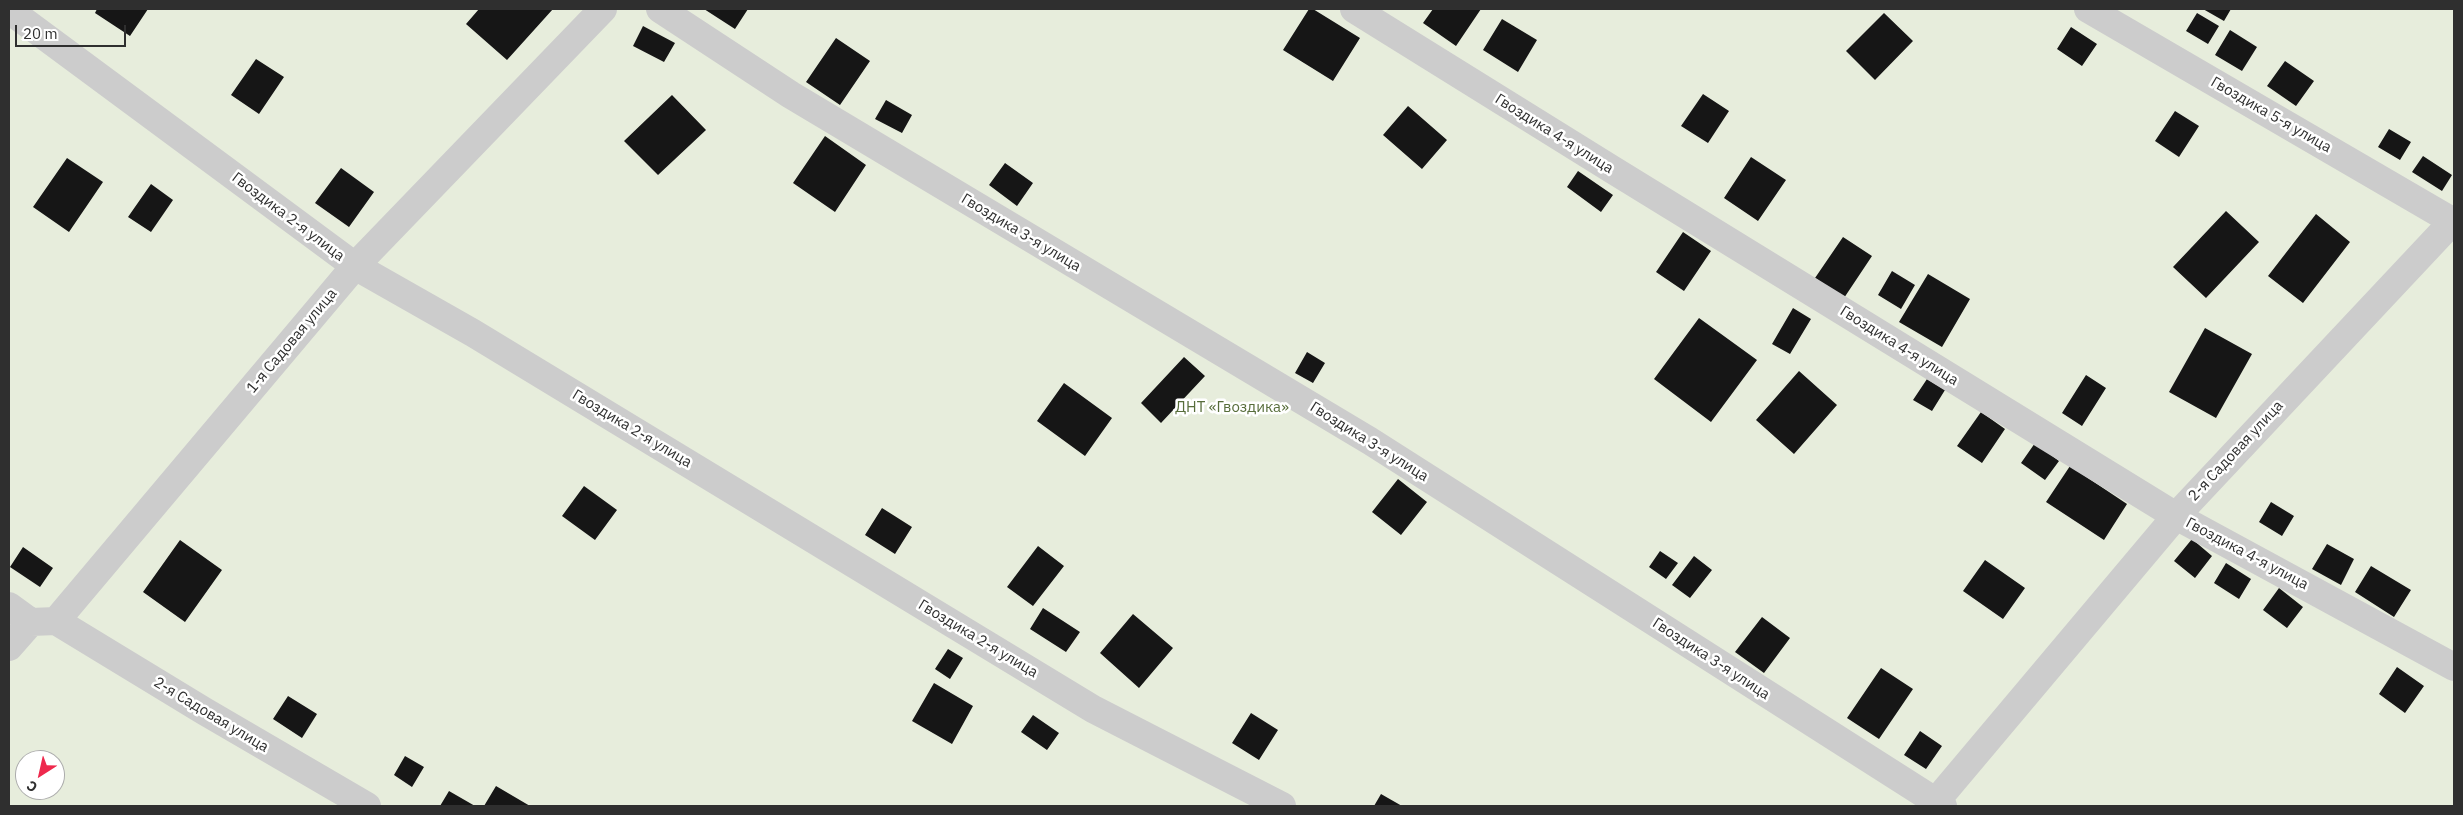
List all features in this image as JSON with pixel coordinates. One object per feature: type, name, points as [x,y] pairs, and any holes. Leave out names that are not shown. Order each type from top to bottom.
[{"type":"street","name":"1-я Садовая улица","points":[[9,647],[43,622],[355,266],[604,9]]},
{"type":"street","name":"Гвоздика 3-я улица","points":[[660,9],[790,95],[1370,441],[1937,805]]},
{"type":"street","name":"Гвоздика 4-я улица","points":[[1354,9],[1612,170],[2176,516],[2454,667]]},
{"type":"street","name":"Гвоздика 5-я улица","points":[[2088,9],[2454,221]]},
{"type":"street","name":"Гвоздика 2-я улица","points":[[9,10],[355,266],[473,333],[1093,709],[1282,806]]},
{"type":"street","name":"2-я Садовая улица","points":[[1937,805],[2176,516],[2454,221]]},
{"type":"street","name":"2-я Садовая улица","points":[[9,606],[43,622],[204,711],[367,806]]},
{"type":"green space","name":"ДНТ «Гвоздика»","points":[[9,9],[2454,9],[2454,806],[9,806]]},
{"type":"building","points":[[97,9],[148,9],[130,36],[95,13]]},
{"type":"building","points":[[479,9],[553,9],[507,60],[466,24]]},
{"type":"building","points":[[704,9],[748,9],[735,29]]},
{"type":"building","points":[[1309,9],[1313,9],[1360,38],[1333,81],[1283,50]]},
{"type":"building","points":[[1433,9],[1481,9],[1456,46],[1423,23]]},
{"type":"building","points":[[2203,9],[2231,9],[2224,21]]},
{"type":"building","points":[[1884,13],[1913,41],[1875,80],[1846,51]]},
{"type":"building","points":[[2197,13],[2219,26],[2208,44],[2186,31]]},
{"type":"building","points":[[1502,19],[1537,40],[1518,72],[1483,50]]},
{"type":"building","points":[[643,26],[675,43],[664,62],[633,46]]},
{"type":"building","points":[[2071,27],[2097,44],[2082,66],[2057,49]]},
{"type":"building","points":[[2230,30],[2257,47],[2242,71],[2215,55]]},
{"type":"building","points":[[836,38],[870,61],[840,105],[806,82]]},
{"type":"building","points":[[256,59],[284,77],[259,114],[231,95]]},
{"type":"building","points":[[2285,61],[2314,81],[2296,106],[2267,86]]},
{"type":"building","points":[[1703,94],[1729,111],[1708,143],[1681,126]]},
{"type":"building","points":[[672,95],[706,130],[658,175],[624,141]]},
{"type":"building","points":[[886,100],[912,115],[902,133],[875,119]]},
{"type":"building","points":[[1408,106],[1447,140],[1422,169],[1383,135]]},
{"type":"building","points":[[2175,111],[2199,126],[2179,157],[2155,141]]},
{"type":"building","points":[[2389,129],[2411,142],[2400,160],[2378,147]]},
{"type":"building","points":[[825,136],[866,165],[835,212],[793,183]]},
{"type":"building","points":[[2423,156],[2452,175],[2442,191],[2412,172]]},
{"type":"building","points":[[1751,157],[1786,180],[1758,221],[1724,198]]},
{"type":"building","points":[[67,158],[103,182],[69,232],[33,207]]},
{"type":"building","points":[[1005,163],[1033,183],[1017,206],[989,185]]},
{"type":"building","points":[[341,168],[374,192],[349,227],[315,203]]},
{"type":"building","points":[[1578,171],[1613,195],[1601,212],[1567,187]]},
{"type":"building","points":[[151,184],[173,200],[151,232],[128,217]]},
{"type":"building","points":[[2226,211],[2259,242],[2206,298],[2173,267]]},
{"type":"building","points":[[2316,214],[2350,242],[2303,303],[2268,276]]},
{"type":"building","points":[[1683,232],[1711,251],[1684,291],[1656,272]]},
{"type":"building","points":[[1843,237],[1872,256],[1844,298],[1815,278]]},
{"type":"building","points":[[1892,271],[1915,285],[1901,309],[1878,295]]},
{"type":"building","points":[[1928,274],[1970,299],[1942,347],[1899,322]]},
{"type":"building","points":[[1793,308],[1811,319],[1790,354],[1772,344]]},
{"type":"building","points":[[1699,318],[1757,360],[1711,422],[1654,379]]},
{"type":"building","points":[[2205,328],[2252,354],[2216,418],[2169,392]]},
{"type":"building","points":[[1307,352],[1325,363],[1313,383],[1295,373]]},
{"type":"building","points":[[1184,357],[1205,376],[1161,423],[1141,403]]},
{"type":"building","points":[[1799,371],[1837,405],[1794,454],[1756,420]]},
{"type":"building","points":[[2086,375],[2106,388],[2082,426],[2062,413]]},
{"type":"building","points":[[1927,379],[1945,390],[1932,411],[1913,400]]},
{"type":"building","points":[[1064,383],[1112,418],[1085,456],[1037,421]]},
{"type":"building","points":[[1981,412],[2005,429],[1982,463],[1957,446]]},
{"type":"building","points":[[2035,443],[2059,461],[2045,480],[2021,463]]},
{"type":"building","points":[[2070,466],[2127,504],[2104,540],[2046,502]]},
{"type":"building","points":[[1398,479],[1427,502],[1401,535],[1372,512]]},
{"type":"building","points":[[584,486],[617,510],[595,540],[562,516]]},
{"type":"building","points":[[2271,502],[2294,516],[2282,536],[2259,522]]},
{"type":"building","points":[[882,508],[912,527],[895,554],[865,535]]},
{"type":"building","points":[[2192,539],[2212,556],[2195,578],[2174,561]]},
{"type":"building","points":[[180,540],[222,570],[185,622],[143,592]]},
{"type":"building","points":[[2327,544],[2354,559],[2341,585],[2312,569]]},
{"type":"building","points":[[1038,546],[1064,566],[1033,606],[1007,587]]},
{"type":"building","points":[[23,547],[53,568],[40,587],[10,567]]},
{"type":"building","points":[[1660,551],[1678,563],[1666,579],[1649,567]]},
{"type":"building","points":[[1694,556],[1712,570],[1690,598],[1672,585]]},
{"type":"building","points":[[1985,560],[2025,588],[2003,619],[1963,591]]},
{"type":"building","points":[[2226,563],[2251,579],[2239,599],[2214,583]]},
{"type":"building","points":[[2371,566],[2411,590],[2394,617],[2355,592]]},
{"type":"building","points":[[2279,588],[2303,607],[2287,628],[2263,610]]},
{"type":"building","points":[[1043,608],[1080,632],[1066,652],[1030,629]]},
{"type":"building","points":[[1133,614],[1173,648],[1139,688],[1100,653]]},
{"type":"building","points":[[1762,617],[1790,638],[1764,673],[1735,652]]},
{"type":"building","points":[[948,649],[963,658],[950,679],[935,669]]},
{"type":"building","points":[[2397,667],[2424,686],[2405,713],[2379,694]]},
{"type":"building","points":[[1881,668],[1913,689],[1879,739],[1847,718]]},
{"type":"building","points":[[934,683],[973,706],[952,744],[912,721]]},
{"type":"building","points":[[288,696],[317,714],[302,738],[273,719]]},
{"type":"building","points":[[1251,713],[1278,730],[1259,760],[1232,743]]},
{"type":"building","points":[[1033,715],[1059,733],[1047,750],[1021,732]]},
{"type":"building","points":[[1920,731],[1942,746],[1926,769],[1904,755]]},
{"type":"building","points":[[405,756],[424,767],[412,787],[394,775]]},
{"type":"building","points":[[496,786],[530,806],[484,806]]},
{"type":"building","points":[[449,791],[475,806],[440,806]]},
{"type":"building","points":[[1381,794],[1402,806],[1374,806]]}]
